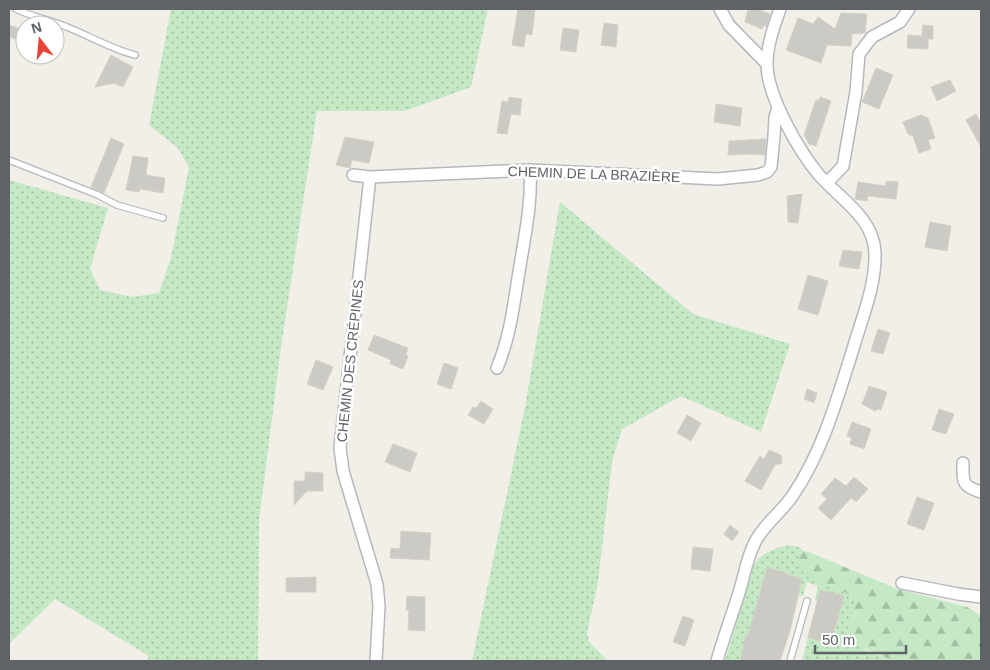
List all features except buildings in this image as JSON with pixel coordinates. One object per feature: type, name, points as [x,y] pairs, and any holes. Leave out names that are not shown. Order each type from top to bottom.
[{"type":"street","points":[[720,9],[729,25],[767,64]]},
{"type":"street","points":[[717,661],[747,561],[756,541],[763,530],[793,496],[828,428],[870,288],[875,254],[874,239],[866,224],[819,175],[800,150],[778,107],[769,84],[768,47],[780,9]]},
{"type":"street","points":[[827,183],[843,166],[856,92],[859,54],[872,37],[900,22],[909,9]]},
{"type":"street","name":"CHEMIN DE LA BRAZIÈRE","points":[[354,175],[370,177],[530,170],[718,179],[758,175],[767,172],[771,167],[775,117],[778,107]]},
{"type":"street","points":[[497,368],[504,351],[514,314],[531,192],[530,170]]},
{"type":"street","name":"CHEMIN DES CRÉPINES","points":[[370,177],[340,448],[342,471],[378,584],[379,606],[376,661]]},
{"type":"street","points":[[963,463],[965,485],[981,492]]},
{"type":"street","points":[[902,583],[981,597]]},
{"type":"lane","points":[[16,9],[81,32],[105,45],[135,55]]},
{"type":"lane","points":[[9,160],[98,195],[117,205],[162,218]]},
{"type":"lane","points":[[790,661],[807,601]]},
{"type":"green space","points":[[171,9],[488,9],[471,87],[405,111],[317,111],[281,347],[259,521],[258,661],[146,661],[149,656],[55,599],[9,644],[9,180],[108,208],[90,269],[100,290],[132,297],[159,293],[171,258],[189,167],[177,147],[149,125]]},
{"type":"green space","points":[[560,202],[693,314],[790,344],[761,432],[681,396],[622,429],[612,462],[598,582],[587,633],[589,642],[608,661],[472,661],[525,407]]},
{"type":"green space","points":[[787,545],[799,547],[803,551],[799,555],[817,584],[842,590],[855,600],[865,650],[894,661],[802,661],[808,637],[830,644],[844,596],[820,590],[817,600],[815,599],[818,586],[807,582],[803,596],[798,595],[748,636],[746,635],[740,661],[725,661],[754,565],[764,554]]},
{"type":"green space","points":[[803,551],[897,589],[967,607],[981,616],[981,661],[894,661],[845,640],[855,600],[842,590],[817,584],[803,573],[799,555]]}]
